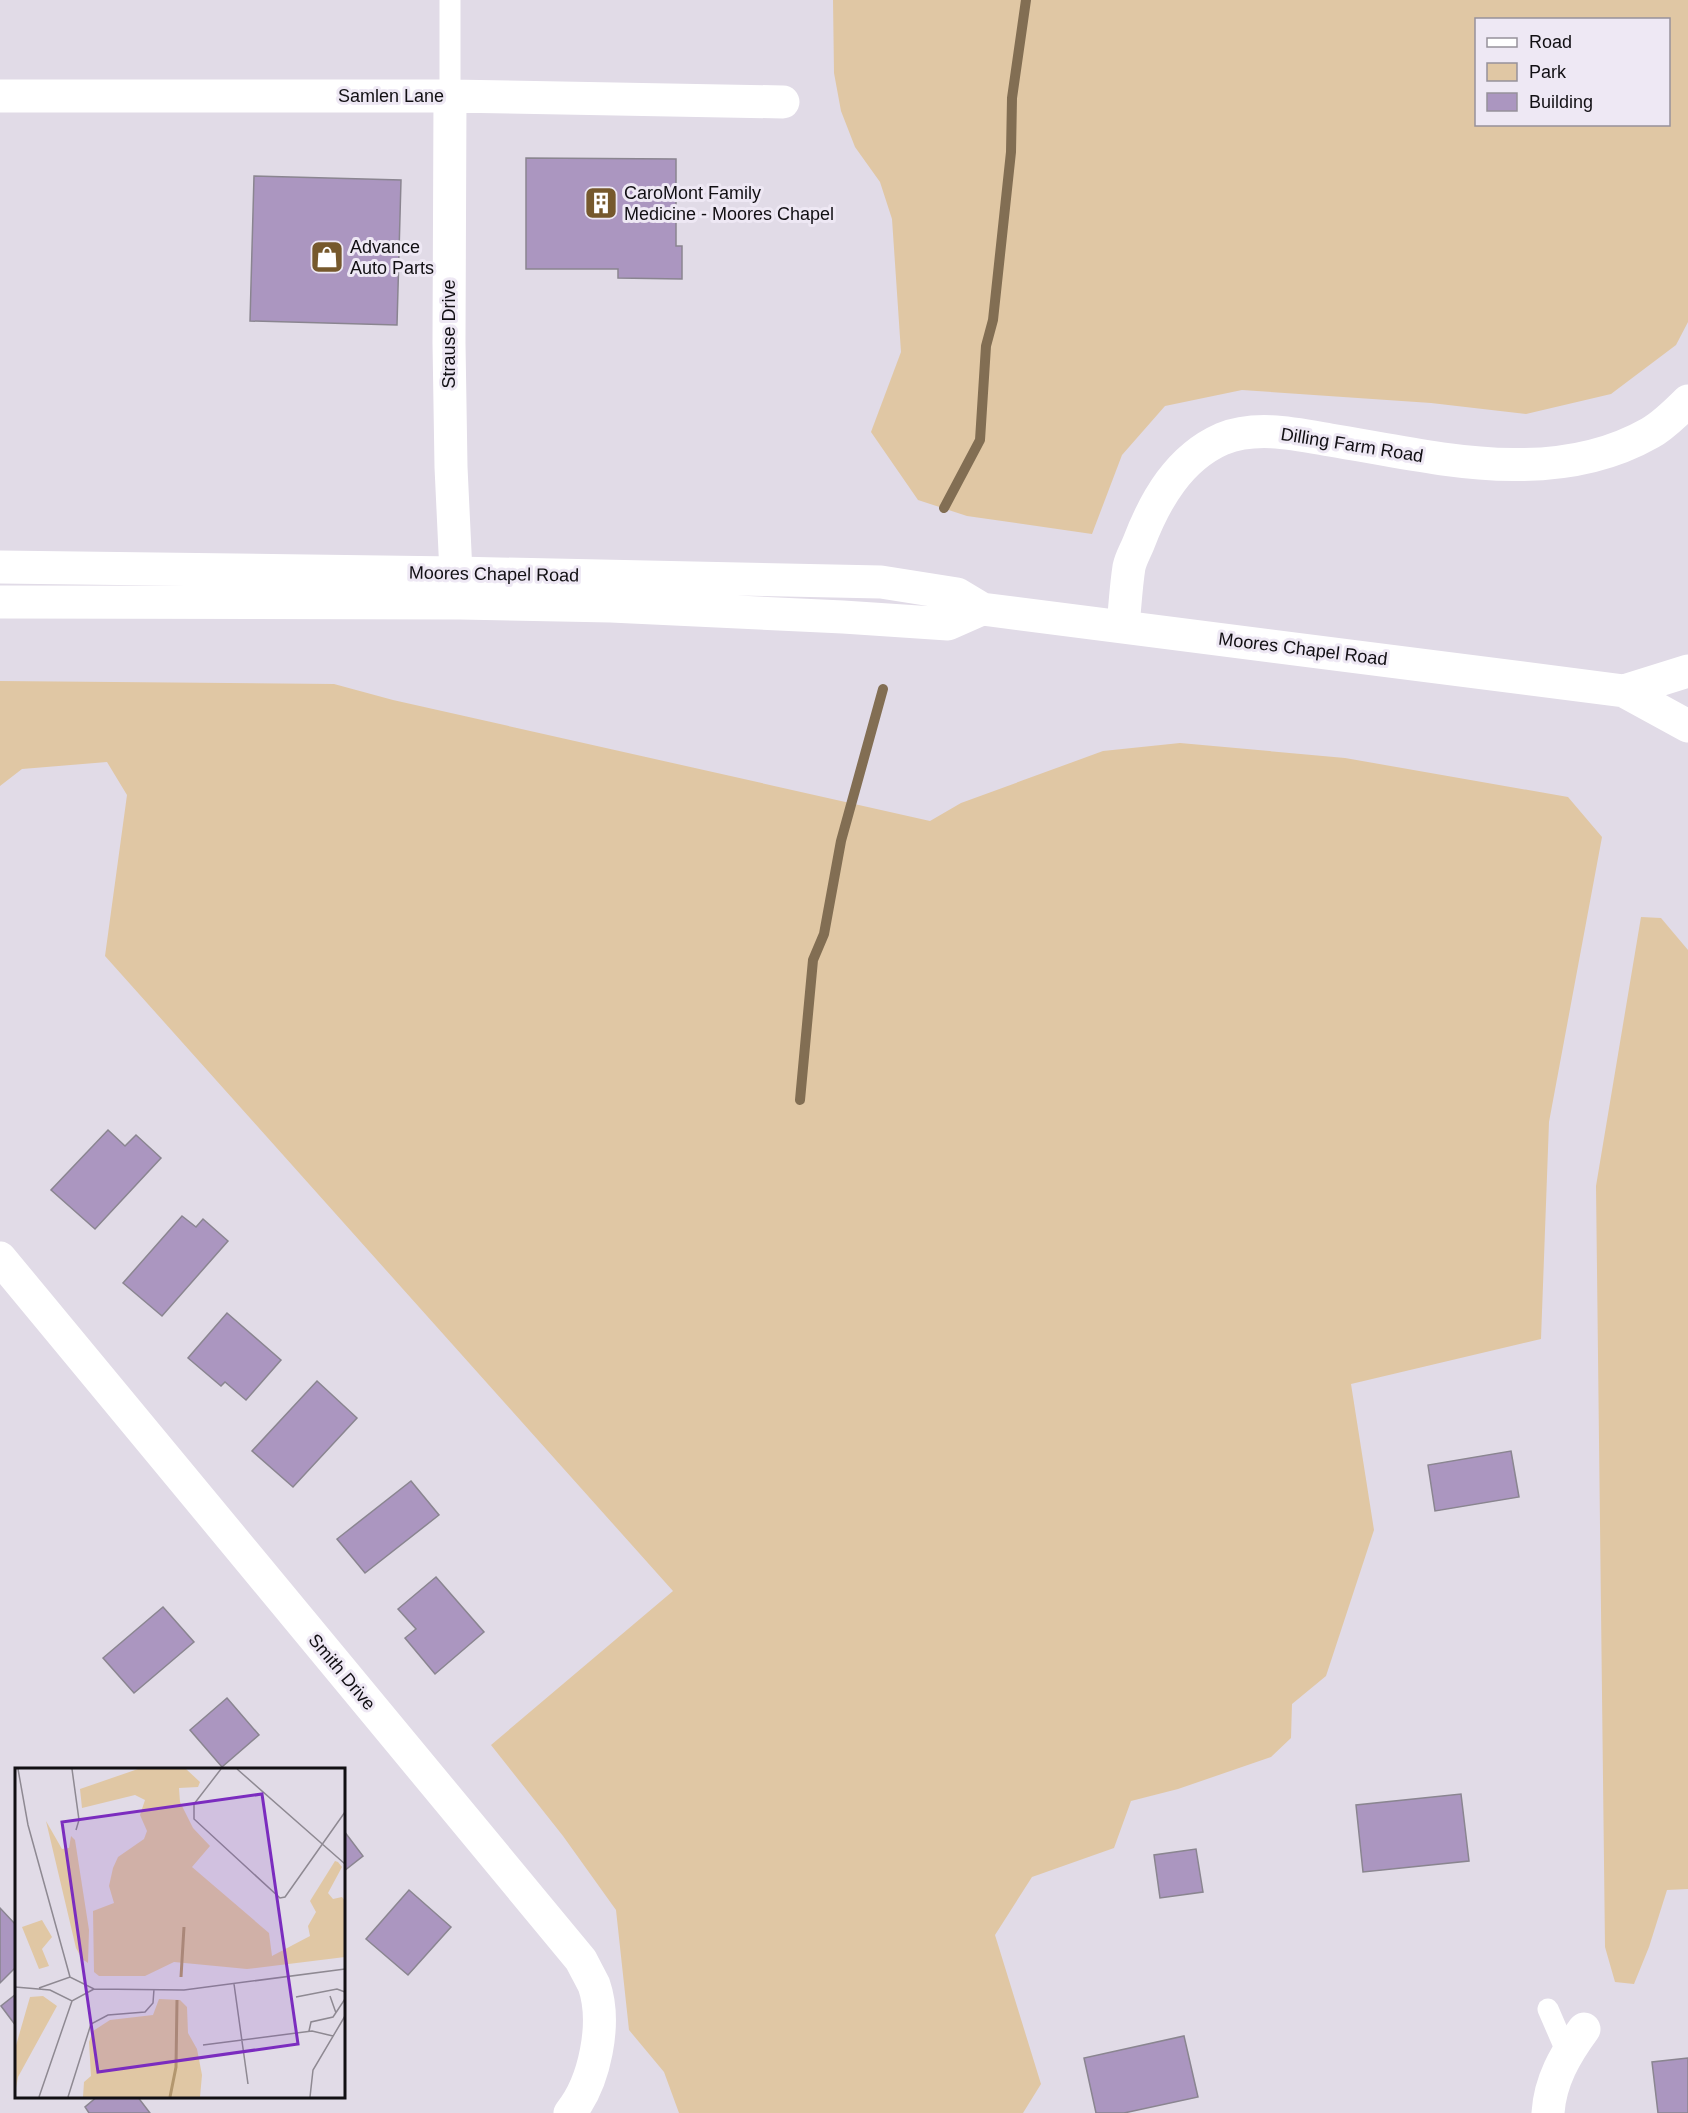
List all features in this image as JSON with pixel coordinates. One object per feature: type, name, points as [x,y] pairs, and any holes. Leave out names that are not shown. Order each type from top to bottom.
[{"type":"street","name":"Samlen Lane","points":[[0,96],[450,96],[783,102]]},
{"type":"street","name":"Strause Drive","points":[[450,96],[449,343],[456,573]]},
{"type":"street","name":"Dilling Farm Road","points":[[1123,626],[1130,565],[1151,510],[1172,478],[1194,456],[1223,439],[1251,432],[1284,433],[1438,459],[1532,465],[1575,460],[1615,449],[1651,433],[1688,401]]},
{"type":"street","name":"Moores Chapel Road","points":[[0,567],[880,582],[957,594],[982,609],[1624,691],[1688,726]]},
{"type":"street","name":"Moores Chapel Road","points":[[0,602],[460,603],[599,606],[948,624],[982,609]]},
{"type":"street","name":"Moores Chapel Road","points":[[1624,691],[1688,671]]},
{"type":"street","name":"Smith Drive","points":[[0,1258],[581,1960],[596,1994],[599,2010],[598,2044],[589,2078],[570,2113]]},
{"type":"street","points":[[1548,2113],[1550,2092],[1576,2041]]},
{"type":"lane","points":[[450,0],[450,96]]},
{"type":"lane","points":[[1548,2009],[1576,2041]]},
{"type":"green space","points":[[833,0],[1688,0],[1688,322],[1676,345],[1611,394],[1526,414],[1431,403],[1242,390],[1165,406],[1122,455],[1092,534],[967,516],[918,500],[871,432],[901,352],[892,219],[880,182],[855,147],[841,111],[834,73]]},
{"type":"green space","points":[[0,681],[334,684],[393,700],[930,821],[961,803],[1103,751],[1180,743],[1345,758],[1568,797],[1602,837],[1549,1122],[1541,1339],[1351,1384],[1374,1530],[1326,1676],[1292,1704],[1291,1738],[1271,1757],[1178,1789],[1131,1801],[1114,1848],[1032,1877],[995,1935],[1041,2084],[1023,2113],[679,2113],[664,2072],[629,2030],[616,1910],[563,1836],[491,1745],[673,1591],[105,956],[127,795],[107,762],[22,769],[0,786]]},
{"type":"green space","points":[[1641,917],[1661,918],[1688,950],[1688,1889],[1667,1890],[1649,1947],[1634,1984],[1615,1982],[1605,1947],[1596,1186]]},
{"type":"building","name":"CaroMont Family Medicine - Moores Chapel","points":[[526,158],[676,159],[676,246],[682,246],[682,279],[618,278],[618,269],[526,269]]},
{"type":"building","points":[[254,176],[401,180],[397,325],[250,321]]},
{"type":"building","points":[[108,1130],[125,1146],[136,1135],[161,1158],[95,1229],[51,1190]]},
{"type":"building","points":[[182,1216],[196,1227],[203,1219],[228,1241],[162,1316],[123,1283]]},
{"type":"building","points":[[227,1313],[281,1360],[246,1400],[225,1382],[221,1386],[188,1358]]},
{"type":"building","points":[[317,1381],[357,1418],[293,1487],[252,1451]]},
{"type":"building","points":[[1511,1451],[1519,1497],[1435,1511],[1428,1465]]},
{"type":"building","points":[[411,1481],[439,1515],[365,1573],[337,1539]]},
{"type":"building","points":[[436,1577],[484,1632],[435,1674],[405,1638],[416,1629],[398,1609]]},
{"type":"building","points":[[163,1607],[194,1642],[134,1693],[103,1658]]},
{"type":"building","points":[[227,1698],[259,1735],[222,1767],[190,1730]]},
{"type":"building","points":[[1461,1794],[1469,1861],[1363,1872],[1356,1805]]},
{"type":"building","points":[[345,1832],[363,1856],[345,1870]]},
{"type":"building","points":[[1196,1849],[1203,1892],[1160,1898],[1154,1855]]},
{"type":"building","points":[[409,1890],[451,1927],[408,1975],[366,1939]]},
{"type":"building","points":[[0,1908],[15,1924],[15,1968],[0,1983]]},
{"type":"building","points":[[15,1995],[15,2025],[1,2006]]},
{"type":"building","points":[[1184,2036],[1198,2097],[1124,2113],[1096,2113],[1084,2058]]},
{"type":"building","points":[[1688,2058],[1688,2113],[1658,2113],[1652,2062]]},
{"type":"building","points":[[96,2098],[139,2098],[150,2113],[89,2113],[85,2107]]},
{"type":"waterway","points":[[944,508],[980,440],[986,346],[993,320],[1011,152],[1012,98],[1026,0]]},
{"type":"waterway","points":[[800,1100],[813,960],[824,934],[841,841],[883,689]]},
{"type":"place","name":"CaroMont Family Medicine - Moores Chapel","points":[[601,203]]},
{"type":"place","name":"Advance Auto Parts","points":[[327,257]]}]
